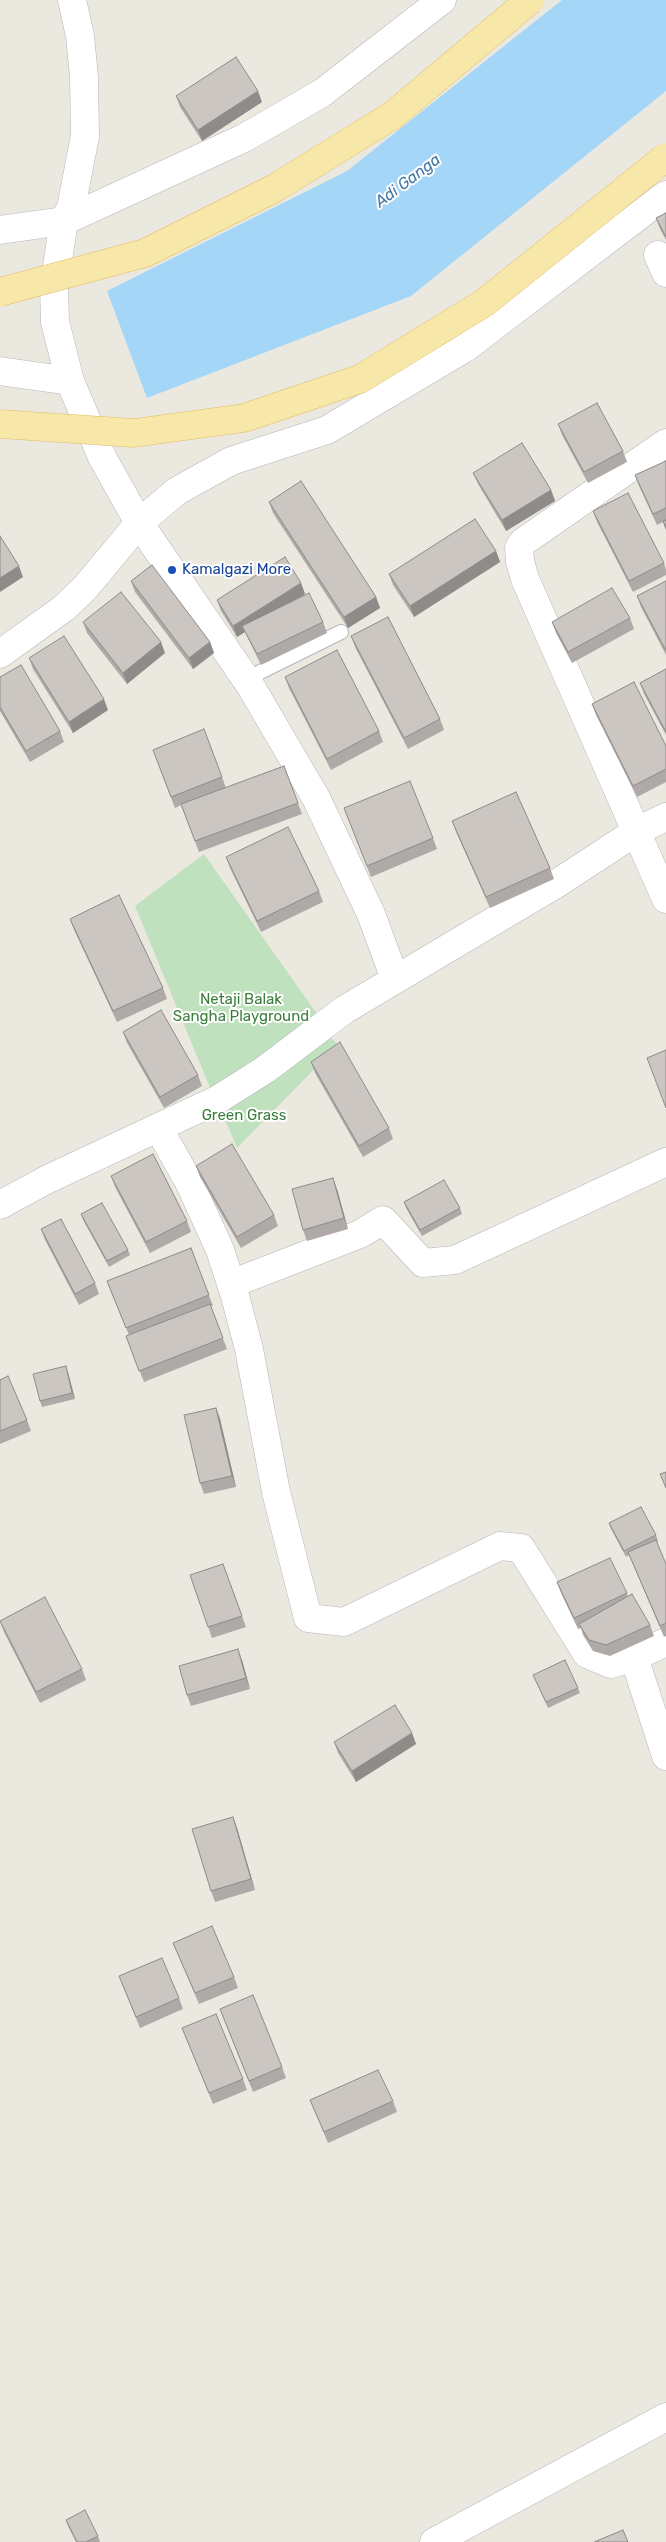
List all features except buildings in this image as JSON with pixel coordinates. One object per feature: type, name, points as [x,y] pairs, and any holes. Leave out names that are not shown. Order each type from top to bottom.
[{"type":"main road","points":[[0,292],[144,253],[275,188],[393,114],[530,0]]},
{"type":"main road","points":[[0,424],[134,433],[244,418],[360,379],[484,303],[666,158]]},
{"type":"street","points":[[72,0],[80,36],[84,77],[85,136],[71,208],[64,221],[54,294],[55,322],[70,381],[102,457],[139,523],[246,680],[294,760],[340,847],[371,914],[395,979]]},
{"type":"street","points":[[0,230],[64,221],[244,138],[322,93],[442,0]]},
{"type":"street","points":[[0,654],[30,634],[86,588],[139,523],[176,491],[231,461],[327,430],[465,348],[666,195]]},
{"type":"street","points":[[0,371],[70,381]]},
{"type":"street","points":[[666,443],[523,542],[520,548],[520,561],[525,579],[666,899]]},
{"type":"street","points":[[0,1205],[48,1179],[159,1129],[217,1100],[259,1074],[344,1010],[556,884],[637,830],[666,817]]},
{"type":"street","points":[[159,1129],[190,1184],[220,1250],[231,1284],[249,1349],[276,1492],[308,1618],[344,1622],[500,1546],[521,1548],[587,1654],[611,1664],[634,1657],[666,1642]]},
{"type":"street","points":[[231,1284],[360,1234],[382,1220],[423,1263],[455,1260],[666,1162]]},
{"type":"street","points":[[634,1657],[666,1756]]},
{"type":"street","points":[[434,2542],[666,2416]]},
{"type":"lane","points":[[246,680],[341,632]]},
{"type":"green space","name":"Netaji Balak Sangha Playground","points":[[204,854],[322,1021],[215,1100],[135,906]]},
{"type":"green space","name":"Green Grass","points":[[324,1031],[338,1045],[237,1148],[222,1112]]},
{"type":"water","name":"Adi Ganga","points":[[562,0],[666,0],[666,91],[411,296],[147,398],[107,291],[347,171]]},
{"type":"place","name":"Kamalgazi More","points":[[172,570]]}]
